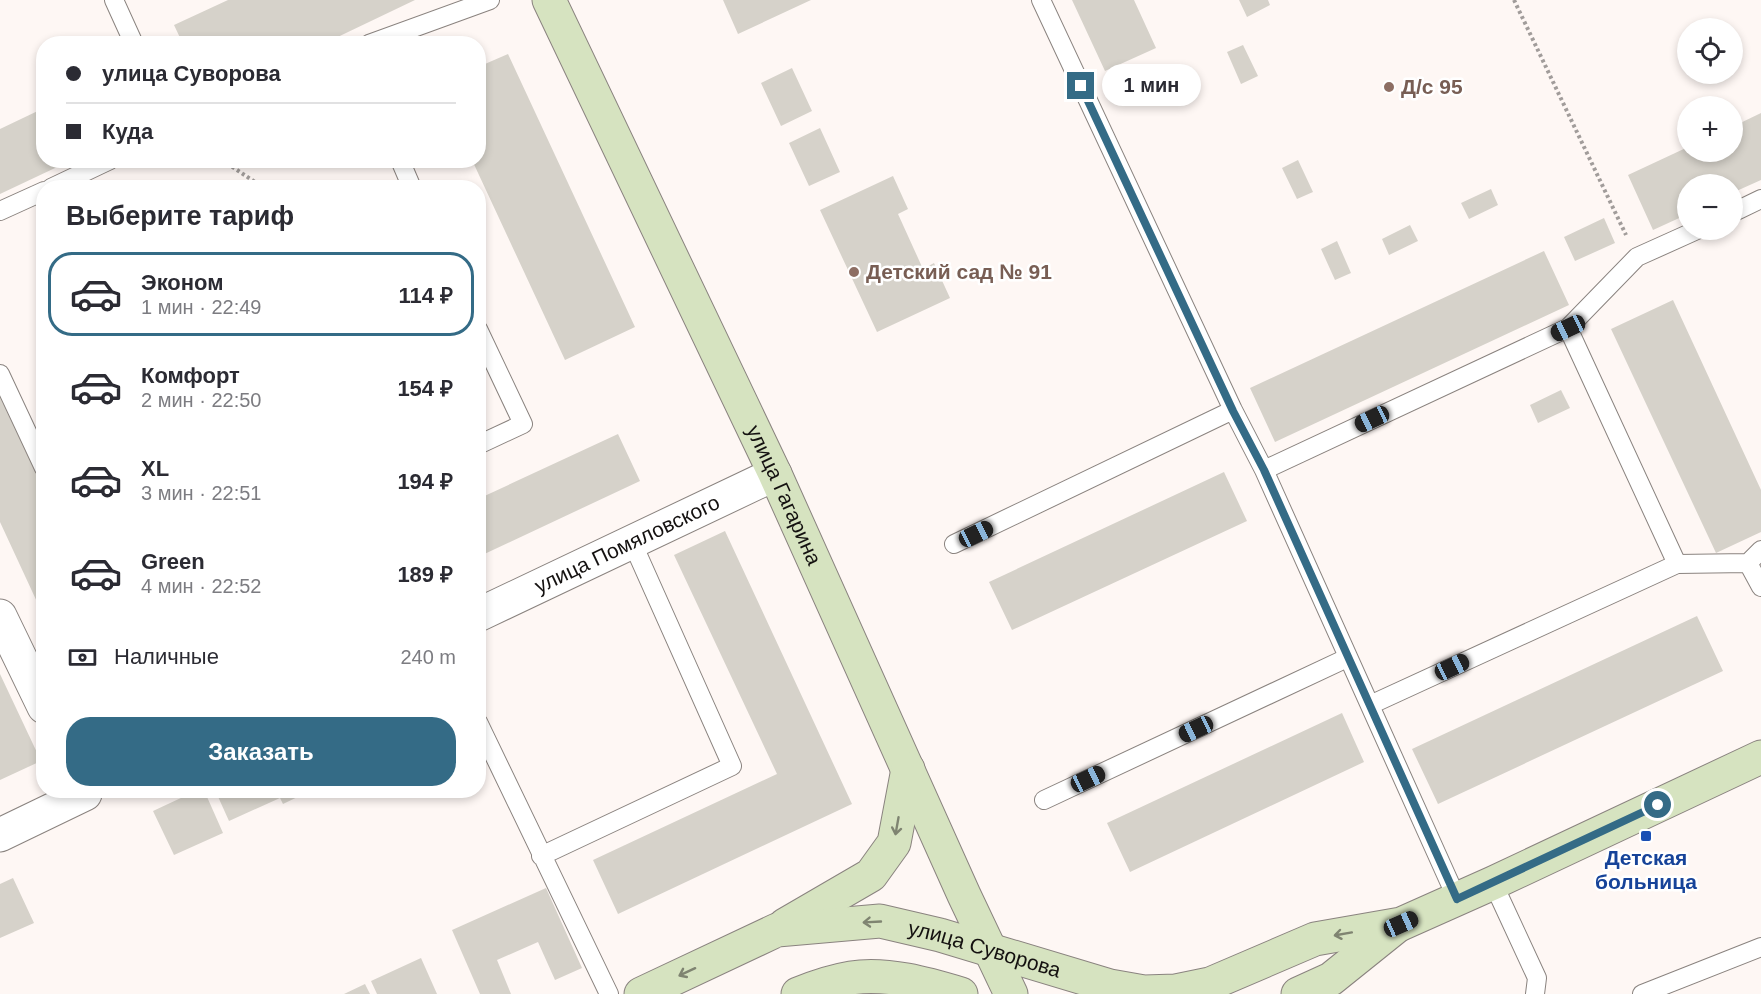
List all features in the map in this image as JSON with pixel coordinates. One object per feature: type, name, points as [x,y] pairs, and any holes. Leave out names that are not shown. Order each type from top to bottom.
[{"type":"main road","name":"улица Гагарина","points":[[549,0],[775,474],[1011,994]]},
{"type":"main road","name":"улица Суворова","points":[[1298,994],[1331,979],[1401,924],[1494,883],[1761,757]]},
{"type":"main road","points":[[777,930],[870,874],[894,843],[908,769]]},
{"type":"main road","name":"улица Суворова","points":[[641,994],[777,930],[880,921],[940,935],[1110,986],[1144,992],[1176,991],[1210,984],[1314,939],[1401,924]]},
{"type":"main road","points":[[798,994],[853,977],[891,978],[929,984],[961,994]]},
{"type":"street","name":"улица Помяловского","points":[[486,611],[775,474]]},
{"type":"street","points":[[0,616],[36,690]]},
{"type":"street","points":[[0,835],[74,798]]},
{"type":"lane","points":[[114,0],[130,36]]},
{"type":"lane","points":[[391,36],[490,0]]},
{"type":"lane","points":[[1041,0],[1233,411],[1264,470],[1457,899]]},
{"type":"lane","points":[[68,180],[93,168]]},
{"type":"lane","points":[[0,211],[36,195]]},
{"type":"lane","points":[[1743,208],[1761,199]]},
{"type":"lane","points":[[1264,470],[1568,328],[1637,258],[1677,239]]},
{"type":"lane","points":[[1568,328],[1677,564]]},
{"type":"lane","points":[[486,346],[523,424],[486,441]]},
{"type":"lane","points":[[0,374],[36,451]]},
{"type":"lane","points":[[954,544],[1233,411]]},
{"type":"lane","points":[[542,856],[732,766],[632,542]]},
{"type":"lane","points":[[1370,705],[1677,564],[1748,563],[1761,550]]},
{"type":"lane","points":[[1748,563],[1761,587]]},
{"type":"lane","points":[[1044,800],[1347,658]]},
{"type":"lane","points":[[486,739],[609,994]]},
{"type":"lane","points":[[1494,883],[1537,978],[1535,994]]},
{"type":"lane","points":[[1642,994],[1761,947]]},
{"type":"path","points":[[1514,0],[1637,258]]},
{"type":"path","points":[[234,168],[252,180]]},
{"type":"building","points":[[228,0],[415,0],[340,36],[179,36],[174,25]]},
{"type":"building","points":[[723,0],[811,0],[738,34]]},
{"type":"building","points":[[1072,0],[1134,0],[1156,48],[1105,71]]},
{"type":"building","points":[[1239,0],[1268,0],[1270,5],[1247,17]]},
{"type":"building","points":[[1243,45],[1258,76],[1241,84],[1227,52]]},
{"type":"building","points":[[508,54],[635,327],[565,360],[486,190],[486,180],[481,180],[476,168],[486,168],[486,64]]},
{"type":"building","points":[[792,68],[812,111],[781,126],[761,83]]},
{"type":"building","points":[[36,112],[36,168],[55,168],[0,194],[0,129]]},
{"type":"building","points":[[1761,113],[1761,180],[1743,188],[1743,174],[1677,174],[1677,219],[1653,230],[1628,175],[1677,152],[1677,162],[1743,162],[1743,122]]},
{"type":"building","points":[[820,128],[840,172],[809,186],[789,143]]},
{"type":"building","points":[[1298,160],[1313,192],[1297,199],[1282,168]]},
{"type":"building","points":[[893,176],[908,209],[898,214],[923,269],[934,263],[950,298],[877,332],[820,210]]},
{"type":"building","points":[[1491,189],[1498,205],[1469,219],[1461,203]]},
{"type":"building","points":[[1604,218],[1615,243],[1575,261],[1564,237]]},
{"type":"building","points":[[1410,225],[1418,241],[1389,255],[1382,239]]},
{"type":"building","points":[[1337,241],[1351,273],[1335,280],[1321,249]]},
{"type":"building","points":[[1544,251],[1569,305],[1275,442],[1250,388]]},
{"type":"building","points":[[1673,300],[1761,490],[1761,532],[1716,553],[1611,329]]},
{"type":"building","points":[[0,390],[36,466],[36,600],[0,522]]},
{"type":"building","points":[[1561,390],[1570,408],[1538,423],[1530,405]]},
{"type":"building","points":[[618,434],[640,481],[486,553],[486,495]]},
{"type":"building","points":[[1224,472],[1247,521],[1012,630],[989,582]]},
{"type":"building","points":[[725,531],[852,804],[618,914],[593,860],[777,774],[674,555]]},
{"type":"building","points":[[1697,616],[1723,671],[1438,804],[1412,749]]},
{"type":"building","points":[[0,674],[36,750],[36,763],[0,780]]},
{"type":"building","points":[[1342,713],[1364,762],[1130,872],[1107,823]]},
{"type":"building","points":[[181,798],[208,798],[223,833],[174,855],[153,811]]},
{"type":"building","points":[[219,798],[280,798],[229,821]]},
{"type":"building","points":[[280,798],[295,798],[283,804]]},
{"type":"building","points":[[13,878],[34,923],[0,938],[0,884]]},
{"type":"building","points":[[546,888],[582,968],[555,980],[538,942],[497,960],[511,994],[480,994],[452,930]]},
{"type":"building","points":[[421,958],[437,994],[377,994],[371,981]]},
{"type":"building","points":[[365,984],[370,994],[344,994]]},
{"type":"place","name":"Д/с 95","points":[[1389,87]]},
{"type":"place","name":"Детский сад № 91","points":[[854,272]]},
{"type":"place","name":"Детская больница","points":[[1646,836]]},
{"type":"route","points":[[1081,86],[1233,411],[1264,470],[1457,899],[1658,805]]}]
